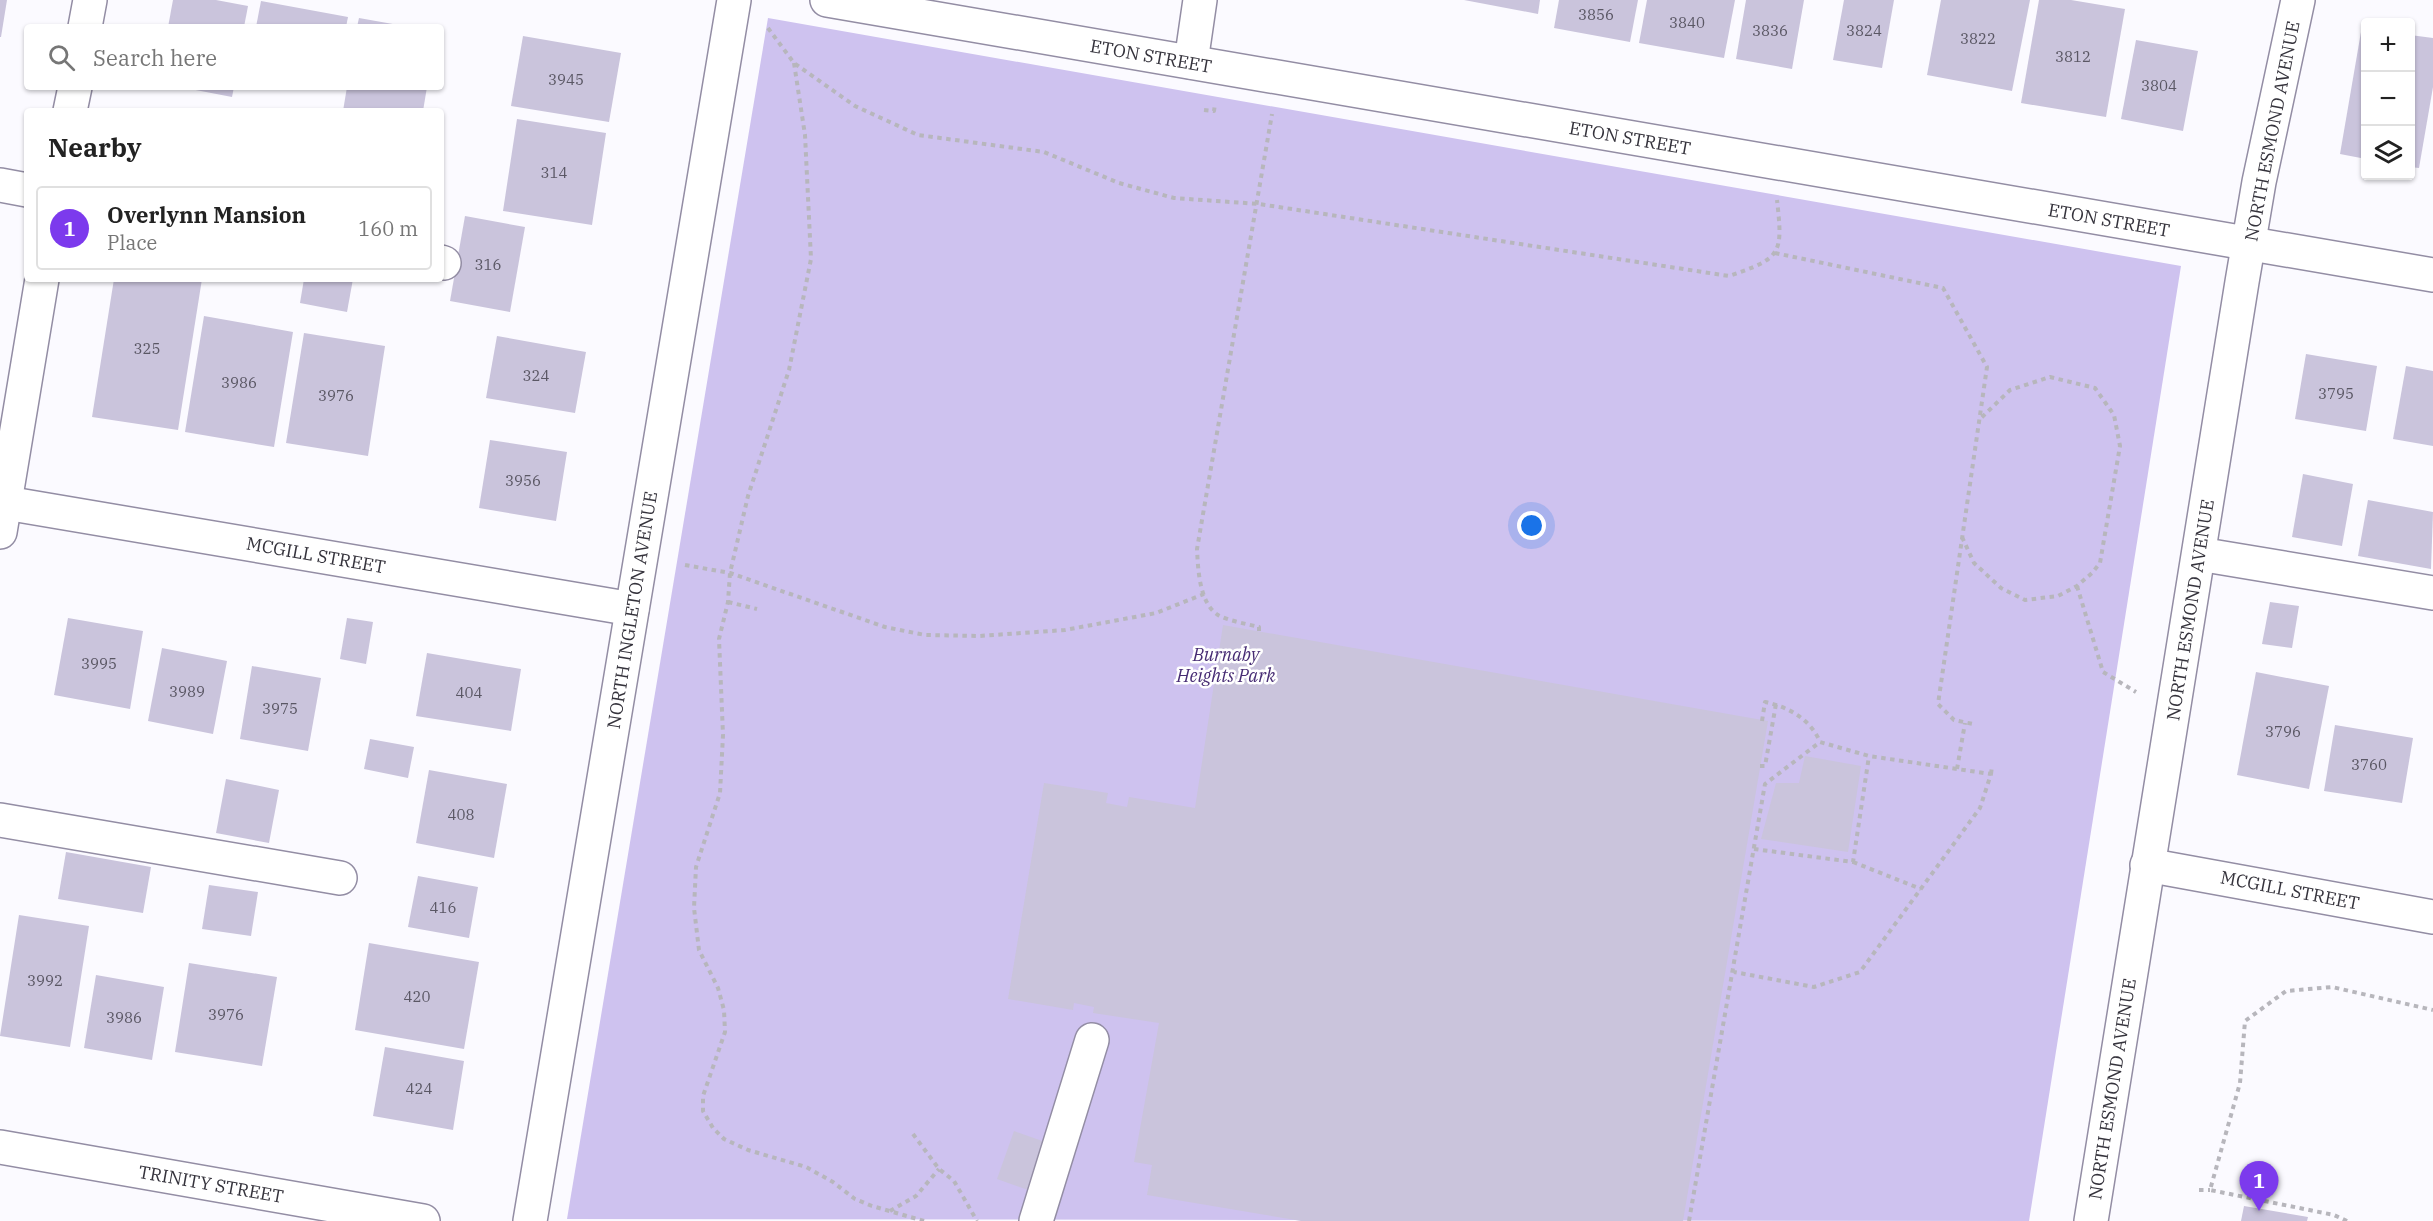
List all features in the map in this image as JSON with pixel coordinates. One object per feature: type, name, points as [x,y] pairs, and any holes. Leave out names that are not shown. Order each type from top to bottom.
[{"type":"street","points":[[86,24],[90,0]]},
{"type":"street","name":"NORTH INGLETON AVENUE","points":[[530,1221],[734,0]]},
{"type":"street","name":"ETON STREET","points":[[827,0],[2433,275]]},
{"type":"street","points":[[1191,62],[1200,0]]},
{"type":"street","name":"NORTH ESMOND AVENUE","points":[[2091,1221],[2259,183],[2298,0]]},
{"type":"street","points":[[71,108],[74,90]]},
{"type":"street","points":[[0,185],[24,189]]},
{"type":"street","points":[[2,512],[41,282]]},
{"type":"street","name":"MCGILL STREET","points":[[2,512],[632,609]]},
{"type":"street","points":[[2199,554],[2433,593]]},
{"type":"street","points":[[0,820],[340,878]]},
{"type":"street","name":"MCGILL STREET","points":[[2147,865],[2433,917]]},
{"type":"street","points":[[1036,1221],[1092,1040]]},
{"type":"street","name":"TRINITY STREET","points":[[0,1147],[423,1221]]},
{"type":"path","points":[[764,22],[795,63],[855,106],[918,135],[1044,152],[1119,183],[1174,198],[1259,204],[1729,276],[1757,267],[1775,253],[1781,239],[1772,162]]},
{"type":"path","points":[[795,63],[805,135],[811,259],[789,370],[748,496],[730,573],[728,602],[719,639],[723,735],[720,793],[696,867],[693,909],[699,950],[718,988],[724,1010],[724,1032],[703,1096],[703,1111],[724,1139],[747,1150],[806,1167],[833,1182],[855,1199],[924,1221]]},
{"type":"path","points":[[1259,632],[1259,627],[1218,614],[1204,594],[1197,549],[1259,204],[1277,77]]},
{"type":"path","points":[[1775,253],[1943,288],[1987,367],[1938,704],[1954,720],[1973,724]]},
{"type":"path","points":[[1962,537],[1974,563],[2001,588],[2025,600],[2058,596],[2077,586],[2100,563],[2120,446],[2114,415],[2095,388],[2050,377],[2010,390],[1979,420]]},
{"type":"path","points":[[685,565],[730,573],[885,627],[925,635],[979,636],[1065,630],[1156,613],[1204,594]]},
{"type":"path","points":[[2077,586],[2103,672],[2145,697]]},
{"type":"path","points":[[728,602],[757,609]]},
{"type":"path","points":[[1762,720],[1765,702],[1776,704],[1814,727],[1820,742]]},
{"type":"path","points":[[1760,766],[1765,766],[1776,704]]},
{"type":"path","points":[[1957,769],[1965,722]]},
{"type":"path","points":[[1820,742],[1869,756],[1991,774]]},
{"type":"path","points":[[1689,1221],[1765,784],[1820,742]]},
{"type":"path","points":[[1853,862],[1869,756]]},
{"type":"path","points":[[1734,972],[1814,987],[1860,972],[1980,808],[1992,766]]},
{"type":"path","points":[[1754,849],[1853,862],[1921,889]]},
{"type":"path","points":[[2210,1190],[2240,1083],[2245,1021],[2286,991],[2332,987],[2433,1010]]},
{"type":"path","points":[[913,1134],[939,1169],[954,1181],[977,1221]]},
{"type":"path","points":[[889,1211],[916,1196],[939,1169]]},
{"type":"path","points":[[2199,1190],[2210,1190],[2334,1215],[2346,1221]]},
{"type":"green space","name":"Burnaby Heights Park","points":[[768,18],[2181,266],[2029,1221],[567,1219]]},
{"type":"building","points":[[0,0],[7,0],[1,37],[0,37]]},
{"type":"building","points":[[173,0],[216,0],[248,6],[245,24],[169,24]]},
{"type":"building","points":[[1464,0],[1540,0],[1538,14]]},
{"type":"building","points":[[1559,0],[1638,0],[1630,42],[1554,28]]},
{"type":"building","points":[[1647,0],[1735,0],[1724,58],[1639,43]]},
{"type":"building","points":[[1746,0],[1804,0],[1792,69],[1736,59]]},
{"type":"building","points":[[1844,0],[1894,0],[1882,68],[1833,60]]},
{"type":"building","points":[[1941,0],[2030,0],[2012,91],[1927,75]]},
{"type":"building","points":[[2039,0],[2071,0],[2125,9],[2106,117],[2021,103]]},
{"type":"building","points":[[261,1],[348,17],[347,24],[257,24]]},
{"type":"building","points":[[359,18],[393,24],[358,24]]},
{"type":"building","points":[[2361,32],[2361,158],[2340,154]]},
{"type":"building","points":[[523,36],[621,53],[609,122],[511,106]]},
{"type":"building","points":[[2415,36],[2433,38],[2433,87],[2419,168],[2415,168]]},
{"type":"building","points":[[2136,40],[2198,51],[2183,131],[2121,119]]},
{"type":"building","points":[[196,90],[233,90],[232,97]]},
{"type":"building","points":[[346,90],[426,90],[424,108],[344,108]]},
{"type":"building","points":[[517,119],[606,133],[592,225],[503,211]]},
{"type":"building","points":[[465,216],[525,227],[510,312],[450,301]]},
{"type":"building","points":[[114,282],[202,282],[178,430],[92,417]]},
{"type":"building","points":[[304,282],[352,282],[347,312],[300,303]]},
{"type":"building","points":[[204,316],[293,332],[274,447],[185,432]]},
{"type":"building","points":[[304,333],[385,346],[368,456],[286,443]]},
{"type":"building","points":[[497,336],[586,352],[575,413],[486,398]]},
{"type":"building","points":[[2306,354],[2377,366],[2366,431],[2295,419]]},
{"type":"building","points":[[2406,366],[2433,371],[2433,446],[2393,439]]},
{"type":"building","points":[[490,440],[567,452],[556,521],[479,508]]},
{"type":"building","points":[[2303,474],[2353,484],[2342,546],[2292,537]]},
{"type":"building","points":[[2368,500],[2433,512],[2431,569],[2358,556]]},
{"type":"building","points":[[2270,602],[2299,606],[2292,648],[2262,644]]},
{"type":"building","points":[[68,618],[143,631],[130,709],[54,695]]},
{"type":"building","points":[[347,618],[373,622],[366,664],[340,659]]},
{"type":"building","points":[[1223,625],[1768,721],[1683,1221],[1301,1221],[1147,1195],[1152,1165],[1134,1162],[1159,1023],[1093,1013],[1094,1007],[1074,1003],[1073,1010],[1008,999],[1044,783],[1108,793],[1106,803],[1127,807],[1129,797],[1195,808]]},
{"type":"building","points":[[162,648],[227,661],[213,734],[148,721]]},
{"type":"building","points":[[427,653],[521,669],[511,731],[416,716]]},
{"type":"building","points":[[252,666],[321,678],[308,751],[240,739]]},
{"type":"building","points":[[2256,672],[2329,686],[2309,789],[2237,775]]},
{"type":"building","points":[[2335,725],[2413,738],[2402,803],[2324,791]]},
{"type":"building","points":[[370,739],[414,747],[408,778],[364,769]]},
{"type":"building","points":[[1805,756],[1861,766],[1848,852],[1761,839],[1776,783],[1799,783]]},
{"type":"building","points":[[429,770],[507,784],[494,858],[416,843]]},
{"type":"building","points":[[226,779],[279,790],[269,843],[216,833]]},
{"type":"building","points":[[66,852],[151,867],[143,913],[58,899]]},
{"type":"building","points":[[418,876],[478,887],[469,938],[408,927]]},
{"type":"building","points":[[209,885],[258,892],[251,936],[202,929]]},
{"type":"building","points":[[19,915],[89,926],[70,1047],[0,1036]]},
{"type":"building","points":[[369,943],[479,962],[464,1049],[355,1030]]},
{"type":"building","points":[[189,963],[277,977],[262,1066],[175,1052]]},
{"type":"building","points":[[96,975],[164,987],[152,1060],[84,1048]]},
{"type":"building","points":[[385,1047],[464,1061],[453,1130],[373,1116]]},
{"type":"building","points":[[1014,1131],[1048,1143],[1031,1191],[997,1179]]},
{"type":"building","points":[[2244,1206],[2308,1217],[2307,1221],[2241,1221]]},
{"type":"place","name":"Overlynn Mansion","points":[[2259,1211]]}]
